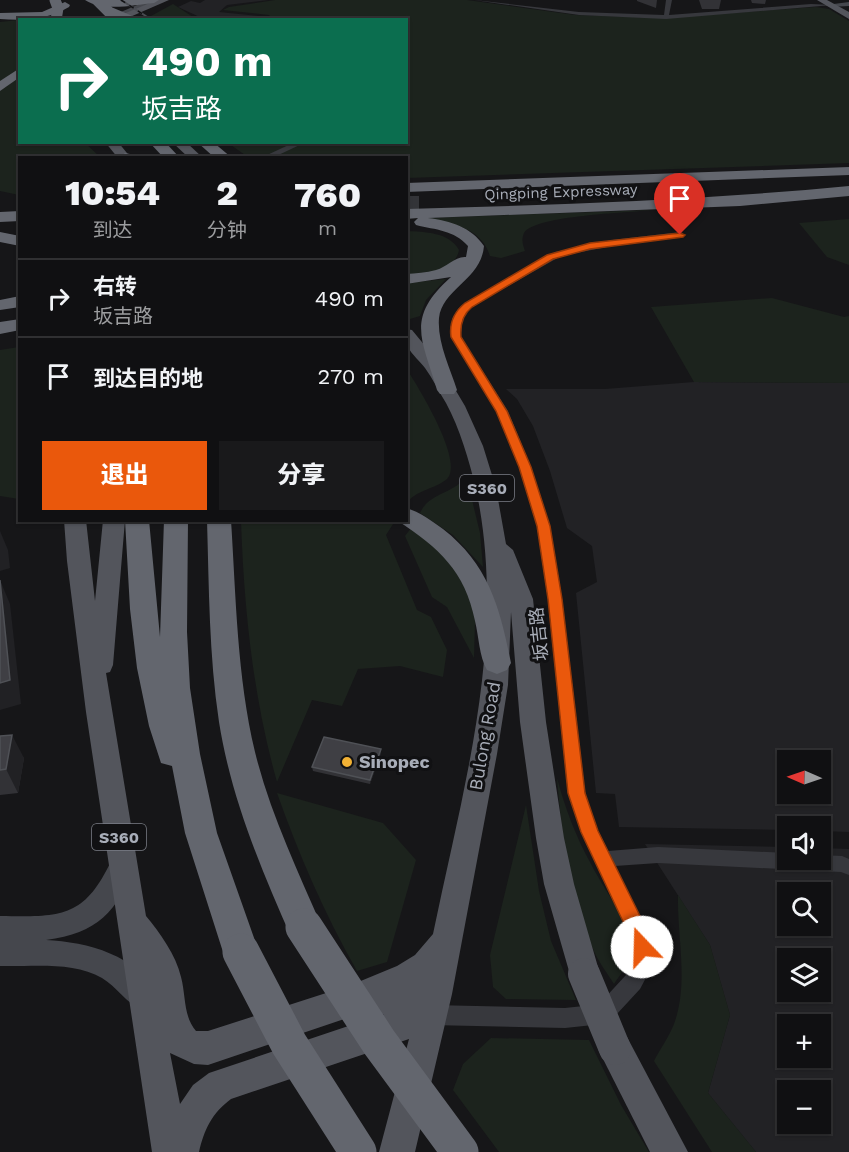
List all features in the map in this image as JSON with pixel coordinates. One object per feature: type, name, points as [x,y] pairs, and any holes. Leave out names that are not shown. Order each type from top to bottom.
[{"type":"highway","points":[[86,0],[92,13]]},
{"type":"highway","points":[[90,0],[119,4],[155,0]]},
{"type":"highway","points":[[97,0],[109,12],[123,18]]},
{"type":"highway","points":[[0,16],[33,16],[53,12],[67,3]]},
{"type":"highway","points":[[50,18],[63,9],[67,3]]},
{"type":"highway","points":[[56,18],[58,8],[67,3]]},
{"type":"highway","points":[[0,87],[18,73]]},
{"type":"highway","points":[[158,144],[171,156]]},
{"type":"highway","points":[[207,144],[222,156]]},
{"type":"highway","points":[[142,146],[150,156]]},
{"type":"highway","points":[[414,195],[849,171]]},
{"type":"highway","name":"Qingping Expressway","points":[[414,195],[696,188],[849,180]]},
{"type":"highway","name":"Qingping Expressway","points":[[414,195],[723,194],[849,186]]},
{"type":"highway","points":[[408,214],[740,201],[849,191]]},
{"type":"highway","points":[[0,206],[18,206]]},
{"type":"highway","points":[[0,215],[18,214]]},
{"type":"highway","points":[[408,222],[456,229],[468,236],[476,246],[474,261],[438,298],[431,312],[432,338],[447,390]]},
{"type":"highway","points":[[408,226],[443,231],[458,238],[467,249],[466,257],[460,265],[450,271],[434,276],[408,279]]},
{"type":"highway","points":[[0,237],[18,241]]},
{"type":"highway","points":[[0,304],[18,301]]},
{"type":"highway","points":[[0,320],[18,318]]},
{"type":"highway","points":[[0,328],[18,324]]},
{"type":"highway","points":[[0,341],[18,340]]},
{"type":"highway","points":[[408,517],[452,546],[473,574],[485,602],[497,663]]},
{"type":"highway","points":[[137,522],[146,624],[158,704],[177,768],[241,952],[289,1044],[358,1152]]},
{"type":"highway","points":[[146,624],[150,522]]},
{"type":"highway","points":[[176,522],[173,632],[176,688],[185,754],[201,833]]},
{"type":"highway","points":[[219,522],[227,672],[240,751],[269,849],[304,927],[341,987],[400,1074],[460,1152]]},
{"type":"main road","points":[[111,18],[155,0]]},
{"type":"main road","points":[[119,18],[170,1]]},
{"type":"main road","points":[[149,18],[170,1]]},
{"type":"main road","points":[[840,4],[849,16]]},
{"type":"main road","points":[[113,144],[123,156]]},
{"type":"main road","points":[[180,144],[195,156]]},
{"type":"main road","name":"Bulong Road","points":[[397,1152],[431,1015],[476,790],[497,663],[499,605],[493,525],[487,490],[474,448],[447,390],[408,337]]},
{"type":"main road","name":"S360","points":[[75,522],[78,561],[130,918],[170,1152]]},
{"type":"main road","points":[[99,712],[114,522]]},
{"type":"main road","points":[[493,525],[521,598],[533,722],[550,838],[559,884],[584,974],[615,1048],[670,1152]]},
{"type":"main road","points":[[3,941],[43,929],[60,927],[90,912],[112,889],[123,862]]},
{"type":"main road","points":[[130,918],[164,973],[172,1023],[182,1043],[196,1050],[353,1001],[408,977],[426,966],[445,943]]},
{"type":"main road","points":[[3,941],[63,955],[92,959],[120,973],[144,998]]},
{"type":"main road","points":[[181,1152],[193,1113],[207,1094],[221,1085],[431,1015],[416,1001],[403,996],[353,1001]]},
{"type":"street","points":[[477,0],[576,13],[666,16],[840,4]]},
{"type":"street","points":[[666,16],[669,0]]},
{"type":"street","points":[[269,156],[298,144]]},
{"type":"street","name":"坂吉路","points":[[431,1015],[565,1018],[593,1015],[609,1008],[633,982],[641,967],[642,947],[636,928],[590,832],[577,793],[555,599],[543,526],[525,467],[502,411],[456,337],[455,327],[461,311],[468,305],[550,257],[590,246],[680,235]]},
{"type":"street","points":[[603,859],[658,855],[842,864],[849,867]]},
{"type":"shaded area","points":[[205,0],[268,0],[227,5],[219,12],[268,17],[202,18],[178,7],[191,1],[200,3]]},
{"type":"shaded area","points":[[275,0],[467,0],[575,15],[660,18],[816,7],[829,9],[849,21],[849,163],[408,178],[408,156],[247,156],[229,144],[408,144],[408,18],[272,18],[269,15],[223,10],[229,7]]},
{"type":"shaded area","points":[[173,4],[194,18],[154,18],[151,16]]},
{"type":"shaded area","points":[[18,20],[18,144],[86,144],[99,156],[18,156],[18,195],[0,191],[0,22]]},
{"type":"shaded area","points":[[652,210],[545,222],[524,233],[522,240],[525,251],[501,258],[490,256],[480,239],[465,228],[426,218]]},
{"type":"shaded area","points":[[849,219],[849,265],[827,257],[799,223]]},
{"type":"shaded area","points":[[408,231],[443,236],[455,244],[459,250],[452,263],[438,270],[408,274]]},
{"type":"shaded area","points":[[446,279],[426,300],[420,316],[410,319],[408,316],[408,283]]},
{"type":"shaded area","points":[[772,298],[844,317],[849,316],[849,383],[694,382],[651,307]]},
{"type":"shaded area","points":[[18,347],[18,499],[0,496],[0,350]]},
{"type":"shaded area","points":[[408,371],[445,441],[451,470],[447,479],[408,501]]},
{"type":"shaded area","points":[[694,382],[849,383],[849,832],[831,831],[831,816],[777,816],[777,830],[619,827],[615,794],[596,793],[576,593],[597,582],[592,546],[567,528],[550,471],[533,426],[517,399],[506,389],[605,389]]},
{"type":"shaded area","points":[[466,475],[480,533],[483,567],[453,535],[420,513],[430,500],[456,486]]},
{"type":"shaded area","points":[[241,522],[394,522],[386,535],[417,610],[431,617],[447,650],[443,677],[400,666],[358,669],[342,706],[312,700],[277,782],[256,685],[245,587]]},
{"type":"shaded area","points":[[412,527],[438,546],[469,592],[475,621],[474,658],[447,607],[432,597],[405,536]]},
{"type":"shaded area","points":[[557,778],[576,833],[624,925],[629,947],[628,958],[614,984],[595,953],[572,886],[564,844]]},
{"type":"shaded area","points":[[277,793],[383,823],[416,860],[387,962],[357,971],[313,884]]},
{"type":"shaded area","points":[[526,805],[539,891],[551,941],[576,1000],[506,999],[493,987],[490,955]]},
{"type":"shaded area","points":[[645,844],[777,847],[777,870],[831,870],[831,848],[849,849],[849,1152],[756,1152],[708,1093],[730,1015],[710,945]]},
{"type":"shaded area","points":[[678,895],[710,945],[730,1015],[708,1093],[756,1152],[712,1152],[654,1061],[674,1024],[681,993]]},
{"type":"shaded area","points":[[491,1038],[589,1040],[621,1105],[649,1152],[499,1152],[453,1090],[463,1064]]},
{"type":"building","points":[[0,580],[10,680],[0,683]]},
{"type":"building","points":[[12,735],[6,769],[0,770],[0,736]]},
{"type":"building","name":"Sinopec","points":[[324,737],[381,749],[370,780],[312,767]]},
{"type":"tunnel","points":[[408,203],[419,203]]},
{"type":"railway","points":[[121,0],[149,18]]},
{"type":"place","name":"Sinopec","points":[[347,762]]},
{"type":"route","points":[[642,947],[636,928],[590,832],[577,793],[555,599],[543,526],[525,467],[502,411],[456,337],[455,327],[461,311],[468,305],[550,257],[590,246],[680,235]]}]
